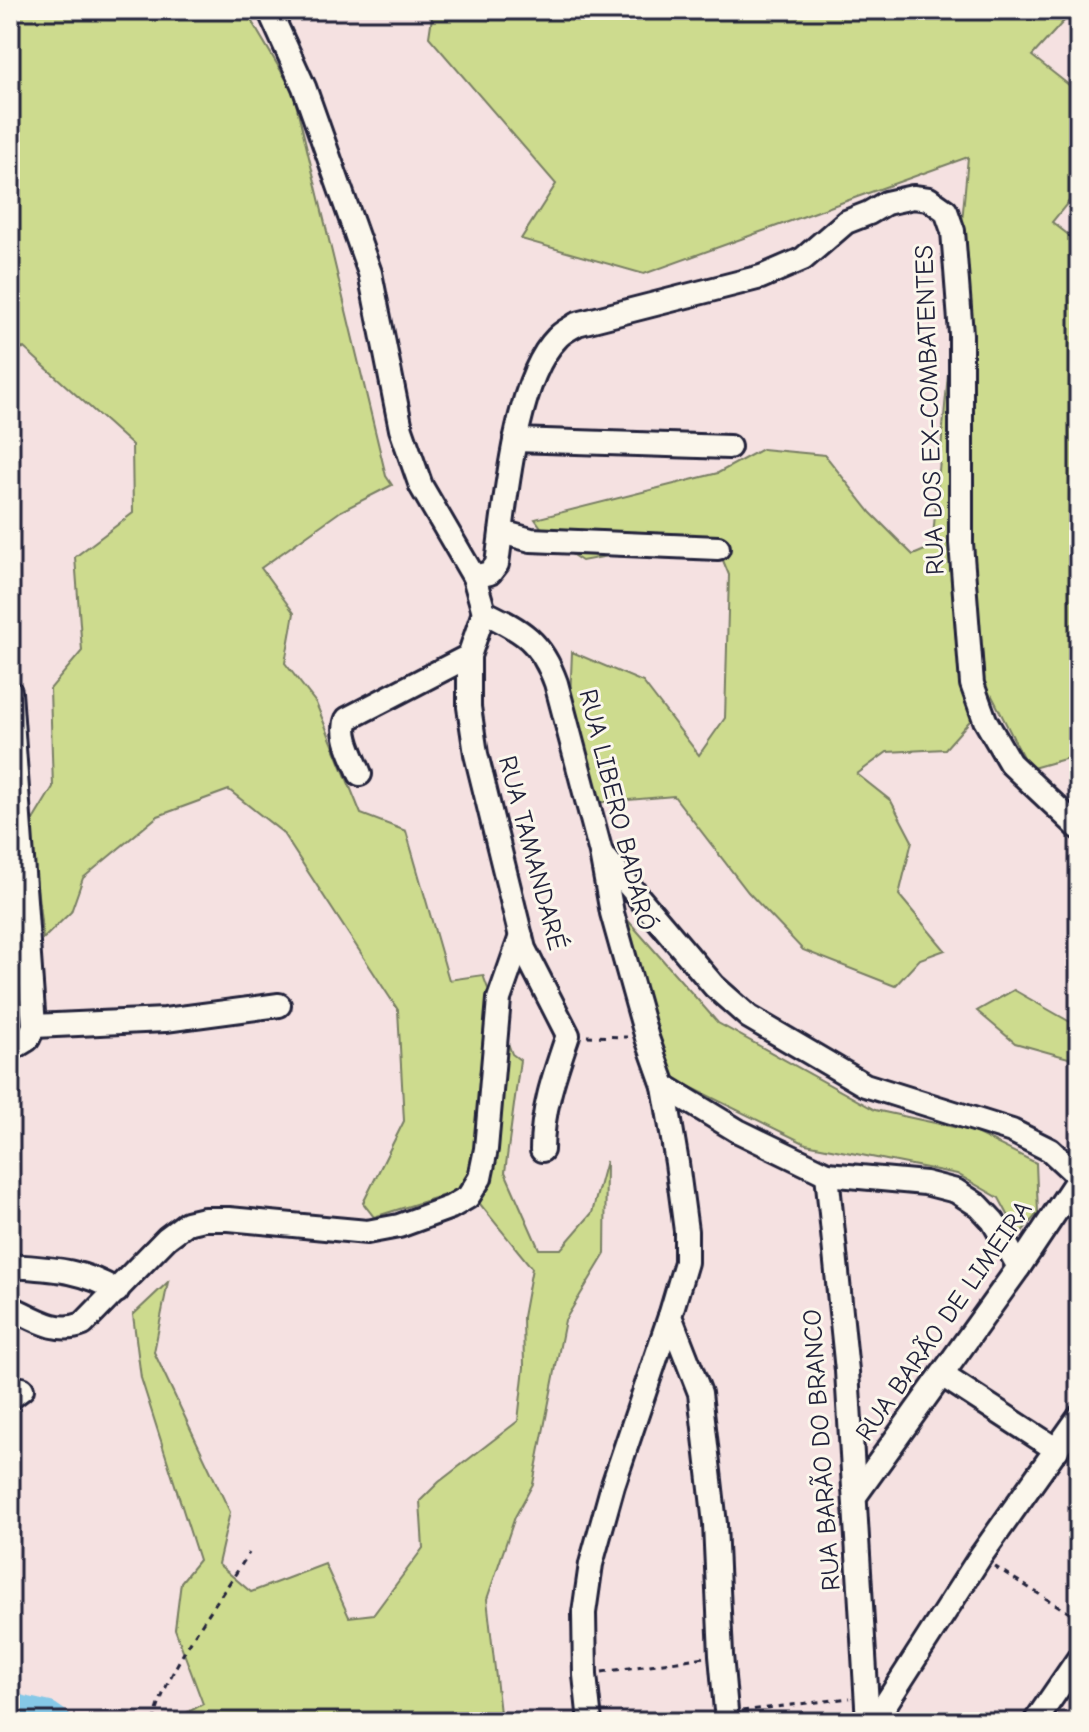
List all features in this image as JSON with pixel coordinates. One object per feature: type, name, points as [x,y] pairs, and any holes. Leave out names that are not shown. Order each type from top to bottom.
[{"type":"street","points":[[269,10],[304,87],[370,273],[401,429],[411,458],[421,486],[474,577],[484,612]]},
{"type":"street","name":"RUA DOS EX-COMBATENTES","points":[[474,577],[490,573],[497,564],[515,440],[527,392],[556,338],[577,324],[761,277],[803,259],[846,222],[886,203],[913,197],[929,199],[946,211],[953,231],[961,334],[961,543],[972,684],[985,720],[1010,763],[1079,828]]},
{"type":"street","points":[[515,440],[729,447]]},
{"type":"street","points":[[501,532],[531,540],[718,548]]},
{"type":"street","name":"RUA TAMANDARÉ","points":[[484,612],[469,656],[469,707],[476,754],[524,949],[568,1035]]},
{"type":"street","name":"RUA LIBERO BADARÓ","points":[[484,612],[525,632],[549,662],[601,853],[612,913],[647,1038],[664,1086],[686,1231],[686,1262],[613,1485],[591,1564],[584,1613],[585,1675],[590,1722]]},
{"type":"street","points":[[360,774],[345,734],[347,719],[469,656]]},
{"type":"street","points":[[10,692],[34,1026],[28,1039],[10,1050]]},
{"type":"street","points":[[601,853],[714,986],[749,1017],[865,1085],[1012,1131],[1050,1150],[1079,1177]]},
{"type":"street","points":[[10,1307],[58,1329],[70,1330],[83,1324],[167,1238],[187,1223],[229,1219],[367,1232],[399,1226],[451,1207],[468,1197],[480,1178],[486,1149],[499,999],[521,936]]},
{"type":"street","points":[[34,1026],[165,1020],[279,1005]]},
{"type":"street","points":[[542,1150],[542,1126],[547,1102],[568,1035]]},
{"type":"street","points":[[664,1086],[738,1131],[827,1174],[925,1183],[956,1191],[979,1206],[993,1221],[1019,1267]]},
{"type":"street","name":"RUA BARÃO DO BRANCO","points":[[827,1174],[847,1371],[868,1722]]},
{"type":"street","name":"RUA BARÃO DE LIMEIRA","points":[[855,1496],[1019,1267],[1079,1177]]},
{"type":"street","points":[[10,1266],[53,1269],[88,1276],[117,1291]]},
{"type":"street","points":[[670,1316],[700,1393],[715,1524],[727,1718]]},
{"type":"street","points":[[942,1375],[1057,1450]]},
{"type":"street","points":[[874,1722],[980,1557],[1079,1417]]},
{"type":"street","points":[[1035,1722],[1079,1658]]},
{"type":"path","points":[[568,1035],[647,1038]]},
{"type":"path","points":[[154,1722],[159,1701],[176,1668],[249,1553]]},
{"type":"path","points":[[980,1557],[1079,1619]]},
{"type":"path","points":[[585,1675],[721,1655]]},
{"type":"path","points":[[727,1718],[865,1696]]},
{"type":"green space","points":[[10,10],[245,10],[293,91],[386,476],[392,485],[341,511],[261,568],[294,613],[285,663],[316,703],[361,814],[406,831],[449,980],[483,975],[512,1054],[520,1060],[505,1172],[539,1249],[561,1249],[592,1213],[606,1161],[605,1254],[565,1320],[533,1484],[515,1517],[487,1599],[501,1722],[170,1722],[203,1704],[175,1629],[181,1582],[199,1560],[141,1378],[133,1315],[168,1282],[154,1352],[230,1512],[218,1564],[251,1592],[325,1564],[349,1617],[374,1614],[423,1548],[420,1501],[439,1482],[518,1421],[524,1367],[523,1317],[532,1268],[467,1188],[374,1217],[363,1203],[404,1121],[398,1010],[282,832],[229,790],[158,816],[83,878],[71,912],[43,939],[30,825],[53,787],[50,689],[82,651],[75,557],[133,513],[132,445],[24,348],[10,350]]},
{"type":"green space","points":[[433,10],[1074,10],[1032,56],[1079,93],[1079,189],[1052,222],[1079,243],[1079,755],[1029,769],[992,696],[945,749],[887,752],[857,774],[891,801],[912,841],[899,895],[945,950],[920,959],[895,986],[803,950],[748,892],[674,796],[594,803],[570,701],[572,652],[643,682],[699,755],[725,718],[729,575],[713,536],[582,561],[551,541],[535,519],[718,473],[762,449],[825,455],[871,513],[913,555],[932,547],[968,157],[644,274],[521,239],[556,184],[429,37]]},
{"type":"green space","points":[[617,908],[718,1023],[875,1110],[972,1131],[1036,1163],[1038,1213],[1019,1235],[999,1198],[957,1174],[806,1144],[664,1074]]},
{"type":"green space","points":[[1014,990],[1079,1027],[1079,1061],[1015,1043],[977,1011]]},
{"type":"waterway","points":[[10,1706],[49,1715],[59,1722]]}]
